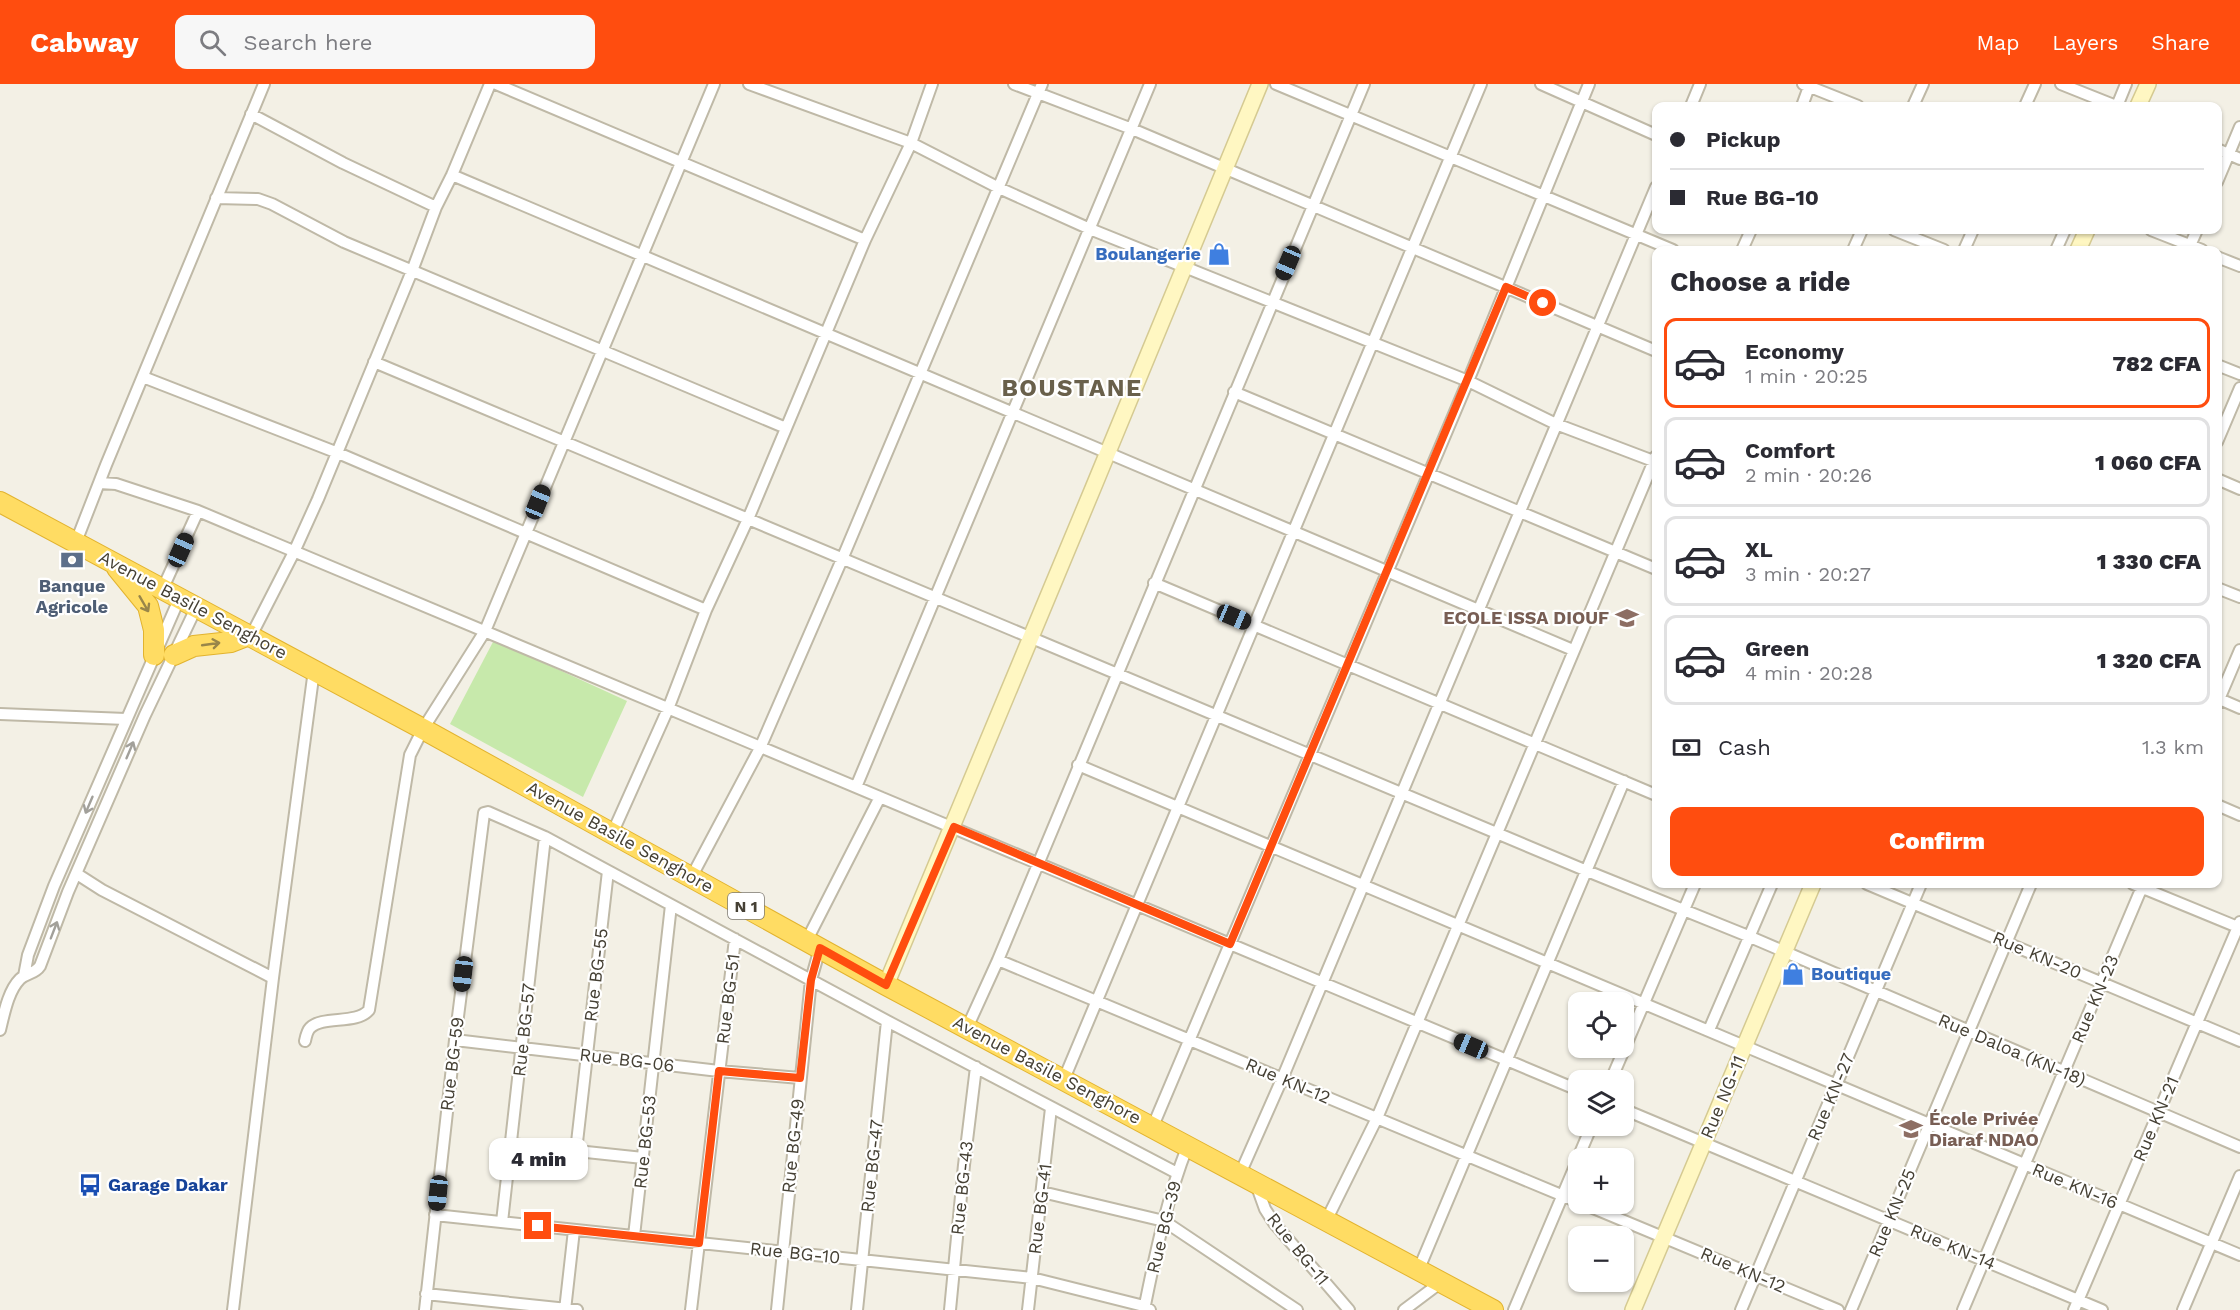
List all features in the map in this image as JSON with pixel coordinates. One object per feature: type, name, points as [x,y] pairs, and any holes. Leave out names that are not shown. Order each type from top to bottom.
[{"type":"highway","name":"Avenue Basile Senghore","points":[[0,502],[423,729],[886,985],[1153,1126],[1440,1282],[1472,1305],[1493,1310]]},
{"type":"highway","points":[[112,561],[148,606],[154,630],[154,656]]},
{"type":"highway","points":[[174,655],[194,646],[231,642],[250,635]]},
{"type":"street","points":[[76,542],[264,84]]},
{"type":"street","points":[[250,635],[294,552],[338,453],[436,207],[490,84]]},
{"type":"street","points":[[496,84],[865,240]]},
{"type":"street","points":[[305,1041],[308,1031],[315,1024],[360,1017],[369,1010],[410,755],[423,729],[484,631],[714,84]]},
{"type":"street","points":[[749,84],[911,143],[999,188],[1090,229],[1468,381],[1556,424],[1652,458]]},
{"type":"street","points":[[612,834],[668,709],[706,610],[748,519],[865,240],[911,143],[932,84]]},
{"type":"street","points":[[1014,84],[1040,89],[1652,349]]},
{"type":"street","points":[[856,787],[1150,84]]},
{"type":"street","points":[[886,985],[954,827],[1030,637],[1260,84]]},
{"type":"street","points":[[1276,84],[1663,246]]},
{"type":"street","points":[[967,1028],[998,960],[1364,84]]},
{"type":"street","points":[[1064,1079],[1481,84]]},
{"type":"street","points":[[1541,84],[1652,133]]},
{"type":"street","points":[[1153,1126],[1545,197],[1589,84]]},
{"type":"street","points":[[1693,102],[1700,84]]},
{"type":"street","points":[[1915,102],[1923,84]]},
{"type":"street","points":[[2027,102],[2035,84]]},
{"type":"street","points":[[2061,84],[2106,102]]},
{"type":"street","points":[[2118,102],[2126,84]]},
{"type":"street","points":[[2140,102],[2148,84]]},
{"type":"street","points":[[1803,102],[1808,85],[1848,102]]},
{"type":"street","points":[[692,876],[760,748],[1040,89]]},
{"type":"street","points":[[251,114],[343,163],[436,207]]},
{"type":"street","points":[[2222,170],[2240,127]]},
{"type":"street","points":[[2222,151],[2240,159]]},
{"type":"street","points":[[452,175],[1573,650]]},
{"type":"street","points":[[1248,1179],[1282,1079],[1652,197]]},
{"type":"street","points":[[216,198],[258,199],[272,204],[344,242],[786,428]]},
{"type":"street","points":[[1904,234],[1934,246]]},
{"type":"street","points":[[2159,234],[2185,246]]},
{"type":"street","points":[[2222,259],[2240,266]]},
{"type":"street","name":"Rue Daloa (KN-18)","points":[[374,362],[1587,871],[1748,936],[2240,1147]]},
{"type":"street","points":[[2222,367],[2240,374]]},
{"type":"street","points":[[143,377],[338,453],[706,610]]},
{"type":"street","points":[[2222,430],[2240,388]]},
{"type":"street","points":[[1234,392],[1652,568]]},
{"type":"street","points":[[1326,1221],[1377,1118],[1652,466]]},
{"type":"street","points":[[2222,481],[2240,489]]},
{"type":"street","points":[[99,483],[116,484],[198,511],[1568,1086]]},
{"type":"street","points":[[24,976],[28,955],[54,886],[154,656],[171,593],[198,511]]},
{"type":"street","points":[[1154,583],[1652,793]]},
{"type":"street","points":[[2222,590],[2240,597]]},
{"type":"street","points":[[0,1030],[14,986],[24,976],[37,971],[40,966],[141,725],[197,606]]},
{"type":"street","points":[[2222,692],[2240,650]]},
{"type":"street","points":[[233,1310],[273,978],[314,670]]},
{"type":"street","points":[[2222,702],[2240,708]]},
{"type":"street","points":[[0,714],[126,718]]},
{"type":"street","name":"Rue KN-16","points":[[1078,765],[2240,1256]]},
{"type":"street","points":[[1418,1271],[1624,782]]},
{"type":"street","name":"Rue BG-49","points":[[777,1310],[813,944],[880,797]]},
{"type":"street","points":[[2222,807],[2240,815]]},
{"type":"street","name":"Rue BG-59","points":[[425,1310],[482,818],[484,813],[488,812],[545,837]]},
{"type":"street","points":[[545,837],[887,1021],[1177,1173]]},
{"type":"street","name":"Rue BG-57","points":[[502,1222],[545,837]]},
{"type":"street","name":"Rue BG-55","points":[[576,1151],[608,871]]},
{"type":"street","points":[[77,874],[102,890],[273,978]]},
{"type":"street","points":[[1615,1070],[1693,888]]},
{"type":"street","points":[[1709,1030],[1770,888]]},
{"type":"street","name":"Rue NG-11","points":[[1633,1310],[1811,888]]},
{"type":"street","name":"Rue KN-20","points":[[1876,888],[2240,1041]]},
{"type":"street","name":"Rue KN-27","points":[[1741,1310],[1919,888]]},
{"type":"street","name":"Rue KN-25","points":[[1851,1310],[2029,888]]},
{"type":"street","name":"Rue KN-23","points":[[1963,1310],[2102,983],[2137,888]]},
{"type":"street","points":[[2145,888],[2239,926]]},
{"type":"street","name":"Rue BG-53","points":[[634,1236],[671,905]]},
{"type":"street","name":"Rue KN-21","points":[[2076,1305],[2239,926]]},
{"type":"street","name":"Rue BG-51","points":[[691,1310],[735,939]]},
{"type":"street","name":"Rue KN-12","points":[[998,960],[1568,1197]]},
{"type":"street","name":"Rue BG-47","points":[[857,1310],[887,1021]]},
{"type":"street","name":"Rue BG-06","points":[[455,1040],[719,1071],[800,1078]]},
{"type":"street","name":"Rue BG-43","points":[[950,1310],[975,1067]]},
{"type":"street","name":"Rue BG-41","points":[[1028,1310],[1052,1108]]},
{"type":"street","name":"Rue KN-14","points":[[1634,1113],[1984,1260],[2076,1305],[2102,1310]]},
{"type":"street","points":[[511,1144],[643,1158]]},
{"type":"street","name":"Rue BG-39","points":[[1146,1309],[1164,1221],[1177,1173],[1188,1145]]},
{"type":"street","points":[[2183,1310],[2240,1176]]},
{"type":"street","name":"Rue BG-11","points":[[1248,1179],[1274,1223],[1349,1310]]},
{"type":"street","points":[[1514,1310],[1568,1181]]},
{"type":"street","points":[[1042,1192],[1164,1221],[1297,1310]]},
{"type":"street","name":"Rue KN-12","points":[[1608,1214],[1838,1310]]},
{"type":"street","name":"Rue BG-10","points":[[435,1215],[1032,1278],[1146,1309]]},
{"type":"street","points":[[565,1309],[574,1230]]},
{"type":"street","points":[[1404,1310],[1440,1282]]},
{"type":"street","points":[[426,1294],[577,1310]]},
{"type":"green space","points":[[494,640],[627,701],[583,797],[450,724]]},
{"type":"place","name":"Boulangerie","points":[[1219,254]]},
{"type":"place","name":"Banque Agricole","points":[[72,560]]},
{"type":"place","name":"ECOLE ISSA DIOUF","points":[[1627,618]]},
{"type":"place","name":"Boutique","points":[[1793,974]]},
{"type":"place","name":"École Privée Diaraf NDAO","points":[[1911,1129]]},
{"type":"place","name":"Garage Dakar","points":[[90,1185]]},
{"type":"district","name":"BOUSTANE","points":[[1072,388]]},
{"type":"route","points":[[538,1226],[699,1243],[719,1071],[800,1078],[811,980],[820,948],[886,985],[954,827],[1230,944],[1506,287],[1543,303]]}]
